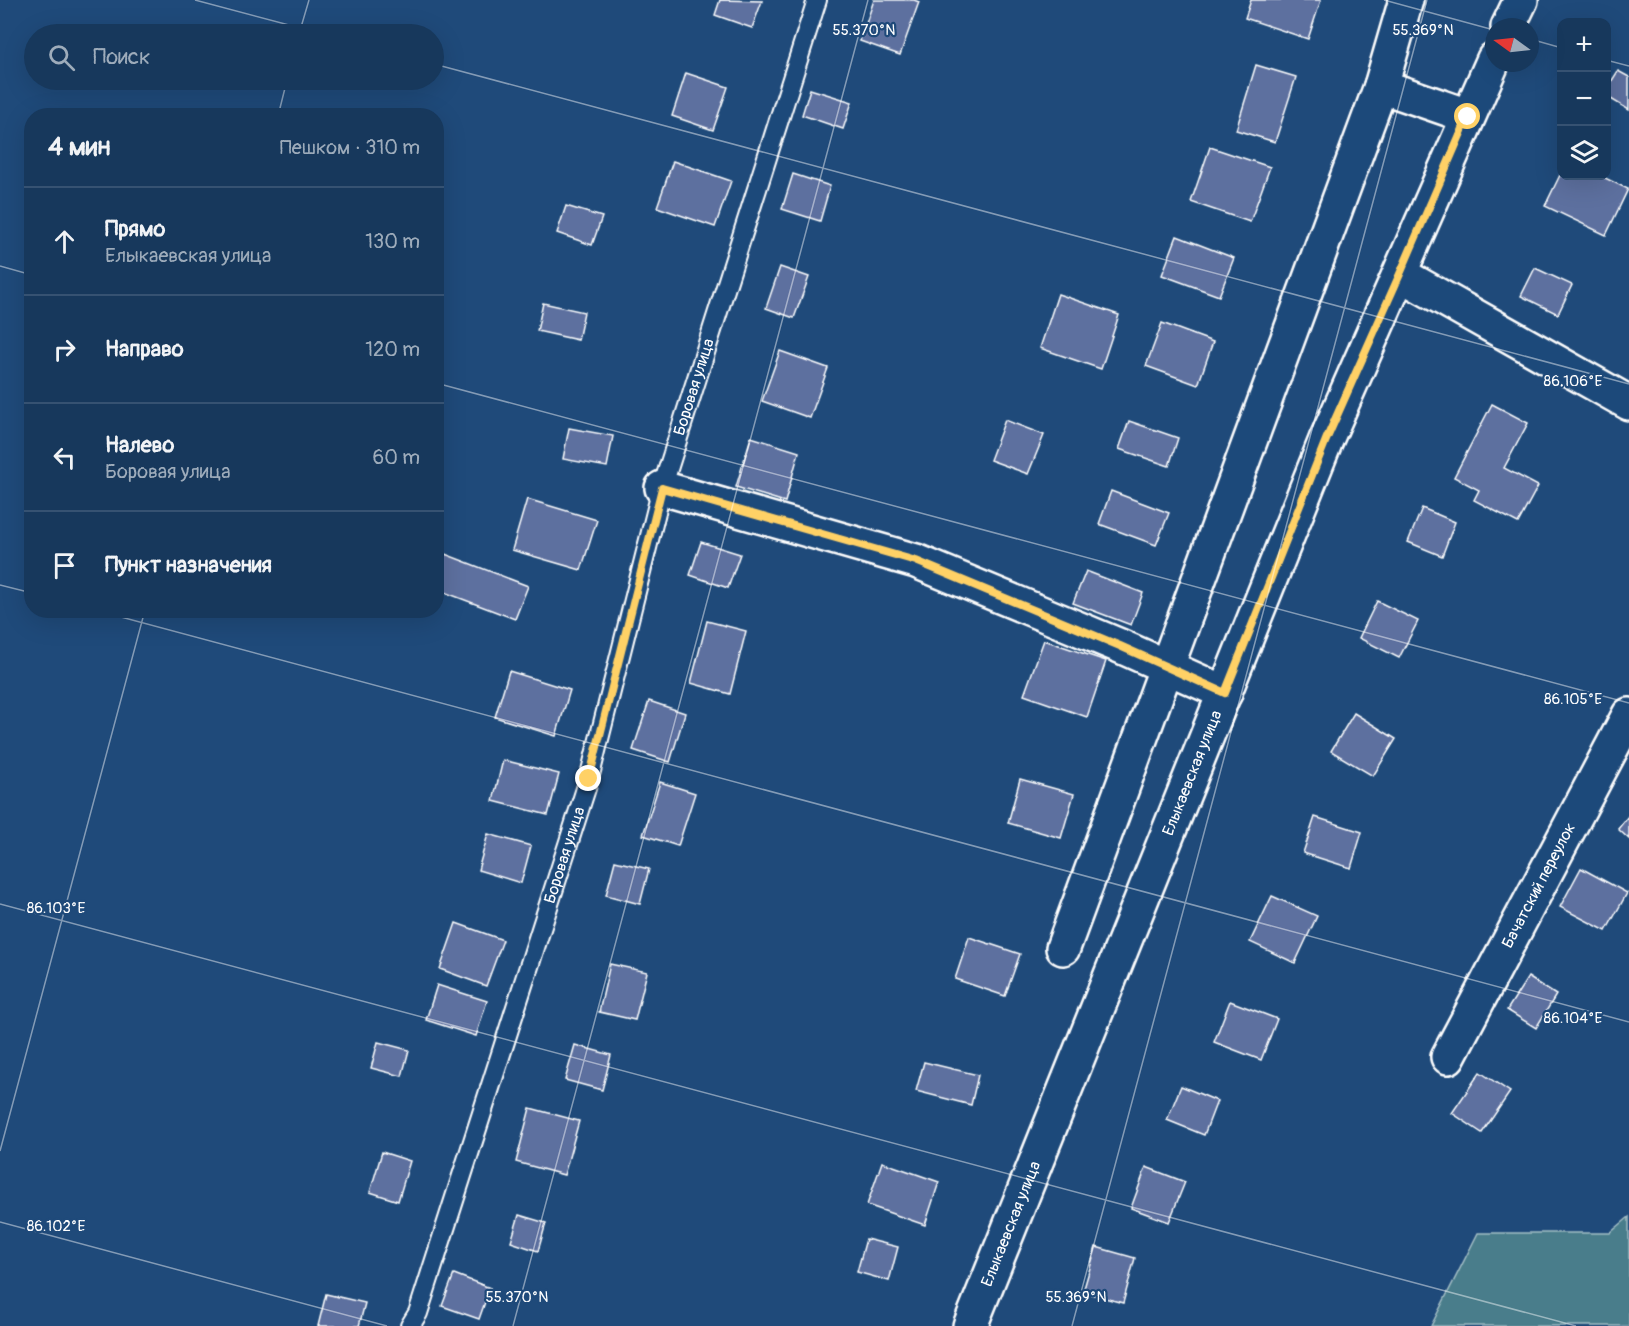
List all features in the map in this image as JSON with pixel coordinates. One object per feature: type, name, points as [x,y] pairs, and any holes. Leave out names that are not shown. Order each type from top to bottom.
[{"type":"street","points":[[1063,948],[1381,86],[1406,0]]},
{"type":"street","points":[[1512,18],[1521,0]]},
{"type":"street","name":"Елыкаевская улица","points":[[970,1326],[1326,440],[1488,72]]},
{"type":"street","points":[[1381,86],[1468,117]]},
{"type":"street","points":[[1400,274],[1629,403]]},
{"type":"street","points":[[662,488],[916,561],[1120,646],[1225,693]]},
{"type":"street","name":"Бачатский переулок","points":[[1449,1057],[1629,715]]},
{"type":"lane","name":"Боровая улица","points":[[410,1326],[418,1313],[589,779],[662,488],[817,0]]},
{"type":"green space","points":[[1629,1217],[1629,1326],[1431,1326],[1478,1233],[1610,1233]]},
{"type":"building","points":[[720,0],[762,1],[752,28],[715,15]]},
{"type":"building","points":[[874,0],[919,2],[900,55],[860,41]]},
{"type":"building","points":[[1251,0],[1321,0],[1308,39],[1245,18]]},
{"type":"building","points":[[1256,65],[1296,77],[1275,142],[1236,130]]},
{"type":"building","points":[[1618,71],[1629,77],[1629,110],[1611,99],[1611,82]]},
{"type":"building","points":[[686,73],[728,87],[713,130],[672,116]]},
{"type":"building","points":[[810,89],[852,102],[843,129],[802,115]]},
{"type":"building","points":[[1210,147],[1270,167],[1250,222],[1191,202]]},
{"type":"building","points":[[673,161],[731,181],[715,227],[657,207]]},
{"type":"building","points":[[793,174],[830,186],[820,221],[782,209]]},
{"type":"building","points":[[1558,180],[1609,180],[1628,189],[1606,235],[1545,206]]},
{"type":"building","points":[[566,206],[602,217],[592,245],[557,233]]},
{"type":"building","points":[[1177,236],[1234,258],[1219,296],[1162,275]]},
{"type":"building","points":[[780,267],[809,277],[794,318],[766,308]]},
{"type":"building","points":[[1535,268],[1572,285],[1558,314],[1521,296]]},
{"type":"building","points":[[1058,294],[1119,315],[1101,369],[1040,348]]},
{"type":"building","points":[[543,303],[584,312],[578,340],[537,331]]},
{"type":"building","points":[[1162,323],[1213,342],[1198,385],[1146,366]]},
{"type":"building","points":[[780,351],[828,368],[810,418],[762,401]]},
{"type":"building","points":[[1492,404],[1528,423],[1504,468],[1538,486],[1518,523],[1474,500],[1479,490],[1454,477]]},
{"type":"building","points":[[1005,420],[1044,435],[1028,474],[990,460]]},
{"type":"building","points":[[1129,421],[1178,438],[1169,466],[1119,449]]},
{"type":"building","points":[[569,428],[613,436],[607,467],[563,459]]},
{"type":"building","points":[[751,437],[799,452],[785,502],[736,487]]},
{"type":"building","points":[[1111,491],[1169,513],[1156,545],[1099,524]]},
{"type":"building","points":[[527,499],[597,520],[581,570],[512,550]]},
{"type":"building","points":[[1422,508],[1455,522],[1442,556],[1408,542]]},
{"type":"building","points":[[701,542],[740,554],[728,588],[690,575]]},
{"type":"building","points":[[445,554],[528,586],[515,619],[444,592]]},
{"type":"building","points":[[1086,571],[1143,593],[1131,625],[1073,603]]},
{"type":"building","points":[[1377,601],[1418,621],[1399,658],[1359,638]]},
{"type":"building","points":[[707,621],[746,631],[730,694],[691,683]]},
{"type":"building","points":[[1044,640],[1106,661],[1087,717],[1024,695]]},
{"type":"building","points":[[509,671],[570,690],[556,736],[495,717]]},
{"type":"building","points":[[649,701],[685,713],[670,762],[633,750]]},
{"type":"building","points":[[1354,713],[1396,739],[1373,776],[1331,751]]},
{"type":"building","points":[[503,760],[559,774],[548,815],[493,801]]},
{"type":"building","points":[[1020,779],[1074,794],[1061,838],[1008,823]]},
{"type":"building","points":[[660,782],[695,793],[678,846],[643,835]]},
{"type":"building","points":[[1629,815],[1629,839],[1618,829]]},
{"type":"building","points":[[1315,817],[1362,832],[1351,868],[1303,853]]},
{"type":"building","points":[[488,834],[531,846],[521,883],[478,870]]},
{"type":"building","points":[[615,861],[649,869],[640,904],[606,895]]},
{"type":"building","points":[[1581,868],[1627,893],[1606,931],[1560,907]]},
{"type":"building","points":[[1272,896],[1317,916],[1295,963],[1250,942]]},
{"type":"building","points":[[456,923],[503,940],[486,986],[440,969]]},
{"type":"building","points":[[969,937],[1020,954],[1005,996],[955,979]]},
{"type":"building","points":[[610,964],[647,972],[635,1020],[599,1012]]},
{"type":"building","points":[[1528,977],[1556,995],[1536,1028],[1507,1010]]},
{"type":"building","points":[[437,985],[487,1001],[476,1036],[426,1020]]},
{"type":"building","points":[[1230,1001],[1277,1019],[1261,1060],[1214,1042]]},
{"type":"building","points":[[378,1042],[409,1050],[402,1076],[371,1068]]},
{"type":"building","points":[[575,1045],[611,1055],[602,1090],[565,1080]]},
{"type":"building","points":[[924,1062],[978,1075],[971,1105],[916,1091]]},
{"type":"building","points":[[1480,1072],[1510,1092],[1482,1133],[1452,1113]]},
{"type":"building","points":[[1181,1086],[1217,1101],[1204,1135],[1167,1120]]},
{"type":"building","points":[[530,1108],[579,1121],[564,1175],[516,1162]]},
{"type":"building","points":[[382,1152],[410,1161],[398,1201],[370,1192]]},
{"type":"building","points":[[882,1162],[939,1182],[925,1225],[867,1205]]},
{"type":"building","points":[[1146,1167],[1185,1182],[1169,1222],[1131,1208]]},
{"type":"building","points":[[519,1215],[546,1223],[538,1251],[511,1242]]},
{"type":"building","points":[[866,1239],[898,1247],[889,1281],[857,1272]]},
{"type":"building","points":[[1096,1247],[1135,1258],[1123,1303],[1083,1292]]},
{"type":"building","points":[[454,1274],[490,1288],[479,1319],[442,1306]]},
{"type":"building","points":[[326,1294],[365,1303],[359,1326],[318,1326]]},
{"type":"route","points":[[589,779],[662,488],[916,561],[1120,646],[1225,693],[1326,440],[1468,117]]}]
